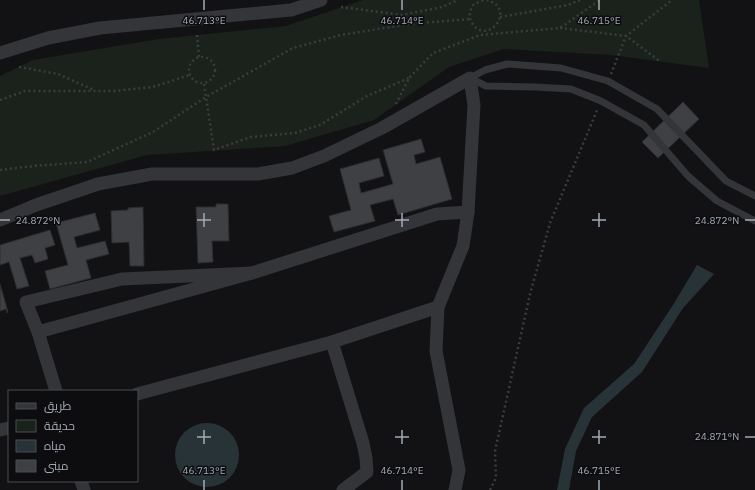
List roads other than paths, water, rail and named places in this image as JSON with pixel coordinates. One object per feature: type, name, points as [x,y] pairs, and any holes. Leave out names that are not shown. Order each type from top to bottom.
[{"type":"street","points":[[0,53],[48,38],[100,28],[291,10],[321,0]]},
{"type":"street","points":[[0,220],[36,205],[98,184],[152,174],[258,174],[292,168],[324,156],[382,128],[470,78],[474,105],[468,212],[464,246],[438,307],[436,351],[458,470],[455,490]]},
{"type":"street","points":[[38,332],[252,273],[437,214],[468,212]]},
{"type":"street","points":[[56,390],[38,332],[26,302],[122,279],[252,273]]},
{"type":"street","points":[[138,394],[332,342],[438,307]]},
{"type":"street","points":[[332,342],[363,443],[366,458],[366,472],[343,490]]},
{"type":"lane","points":[[470,78],[485,70],[506,64],[561,68],[608,81],[657,109],[726,181],[755,196]]},
{"type":"lane","points":[[470,78],[486,86],[571,89],[601,100],[644,125],[688,176],[717,201],[755,221]]},
{"type":"water","points":[[697,265],[714,274],[683,308],[642,372],[592,417],[576,451],[569,490],[557,490],[565,449],[584,408],[634,364],[673,305]]},
{"type":"water","points":[[207,423],[225,429],[233,437],[239,455],[233,473],[225,481],[207,487],[189,481],[181,473],[175,455],[181,437],[189,429]]}]
